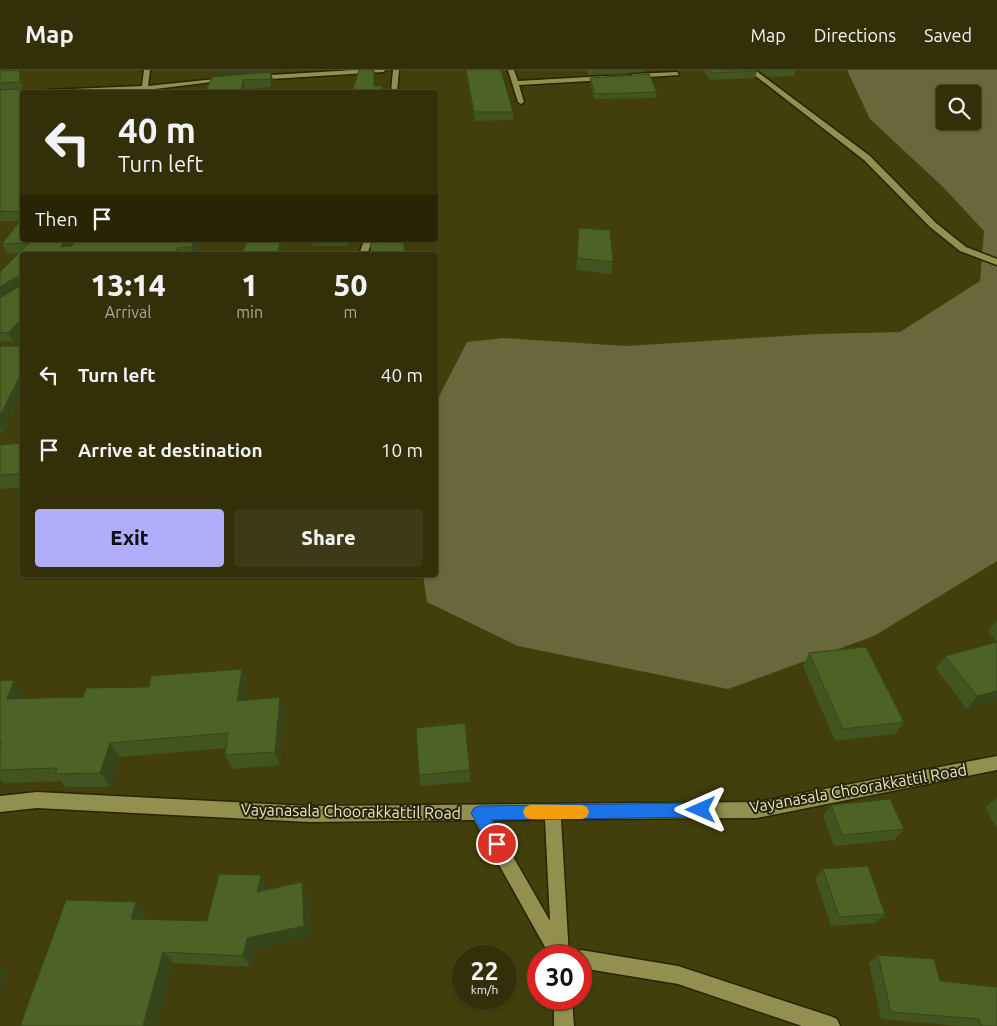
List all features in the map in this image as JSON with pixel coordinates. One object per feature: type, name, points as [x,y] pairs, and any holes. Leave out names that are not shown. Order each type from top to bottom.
[{"type":"street","points":[[147,70],[145,90],[229,80]]},
{"type":"street","points":[[248,78],[383,70]]},
{"type":"street","points":[[394,90],[396,70]]},
{"type":"street","points":[[511,70],[521,102]]},
{"type":"street","points":[[752,70],[867,158],[933,225],[963,249],[997,262]]},
{"type":"street","points":[[630,76],[677,74]]},
{"type":"street","points":[[516,82],[611,77]]},
{"type":"street","name":"Vayanasala Choorakkattil Road","points":[[0,804],[38,800],[310,814],[757,810],[997,763]]},
{"type":"street","points":[[553,812],[560,945]]},
{"type":"street","points":[[479,813],[555,945]]},
{"type":"street","points":[[592,961],[678,975],[830,1026]]},
{"type":"street","points":[[563,1010],[564,1026]]},
{"type":"shaded area","points":[[847,70],[997,70],[997,561],[874,636],[728,689],[518,646],[427,602],[423,577],[438,577],[438,398],[467,342],[504,338],[626,346],[816,334],[900,332],[980,281],[984,231],[943,187],[870,119]]},
{"type":"building","points":[[19,70],[20,82],[0,83],[0,71]]},
{"type":"building","points":[[359,70],[374,70],[374,86],[383,86],[382,90],[353,90]]},
{"type":"building","points":[[466,70],[501,70],[513,112],[474,112]]},
{"type":"building","points":[[710,70],[756,70],[757,71],[712,73]]},
{"type":"building","points":[[271,72],[270,79],[243,80],[241,90],[206,90],[212,77]]},
{"type":"building","points":[[649,74],[657,92],[595,94],[590,78]]},
{"type":"building","points":[[20,89],[20,212],[0,211],[0,90]]},
{"type":"building","points":[[20,221],[20,242],[63,242],[61,247],[72,246],[74,242],[195,242],[191,247],[178,247],[176,252],[20,252],[29,243],[2,244]]},
{"type":"building","points":[[579,228],[610,230],[613,262],[577,258]]},
{"type":"building","points":[[246,242],[280,242],[278,252],[243,252]]},
{"type":"building","points":[[404,242],[404,252],[370,252],[371,243]]},
{"type":"building","points":[[20,252],[20,320],[8,333],[0,332],[0,298],[18,287],[19,277],[0,287],[0,272]]},
{"type":"building","points":[[0,346],[20,346],[20,378],[0,416]]},
{"type":"building","points":[[20,443],[20,474],[0,475],[0,445]]},
{"type":"building","points":[[997,642],[997,691],[977,696],[945,656]]},
{"type":"building","points":[[866,647],[904,722],[843,729],[809,653]]},
{"type":"building","points":[[242,669],[237,701],[280,697],[275,752],[225,755],[228,733],[110,743],[100,773],[55,774],[57,768],[0,770],[0,747],[2,742],[0,742],[0,681],[14,680],[7,699],[83,697],[86,688],[149,687],[151,676]]},
{"type":"building","points":[[465,723],[470,770],[419,775],[416,728]]},
{"type":"building","points":[[890,799],[904,829],[842,835],[831,805]]},
{"type":"building","points":[[868,866],[885,914],[839,917],[823,869]]},
{"type":"building","points":[[219,874],[261,875],[257,892],[302,882],[304,926],[247,938],[243,956],[163,952],[143,1026],[20,1026],[66,900],[136,902],[131,919],[207,921]]},
{"type":"building","points":[[878,955],[934,959],[940,981],[997,987],[997,1026],[981,1026],[979,1019],[891,1012]]},
{"type":"slow traffic","points":[[530,812],[582,812]]},
{"type":"route","points":[[497,844],[479,813],[701,810]]}]
